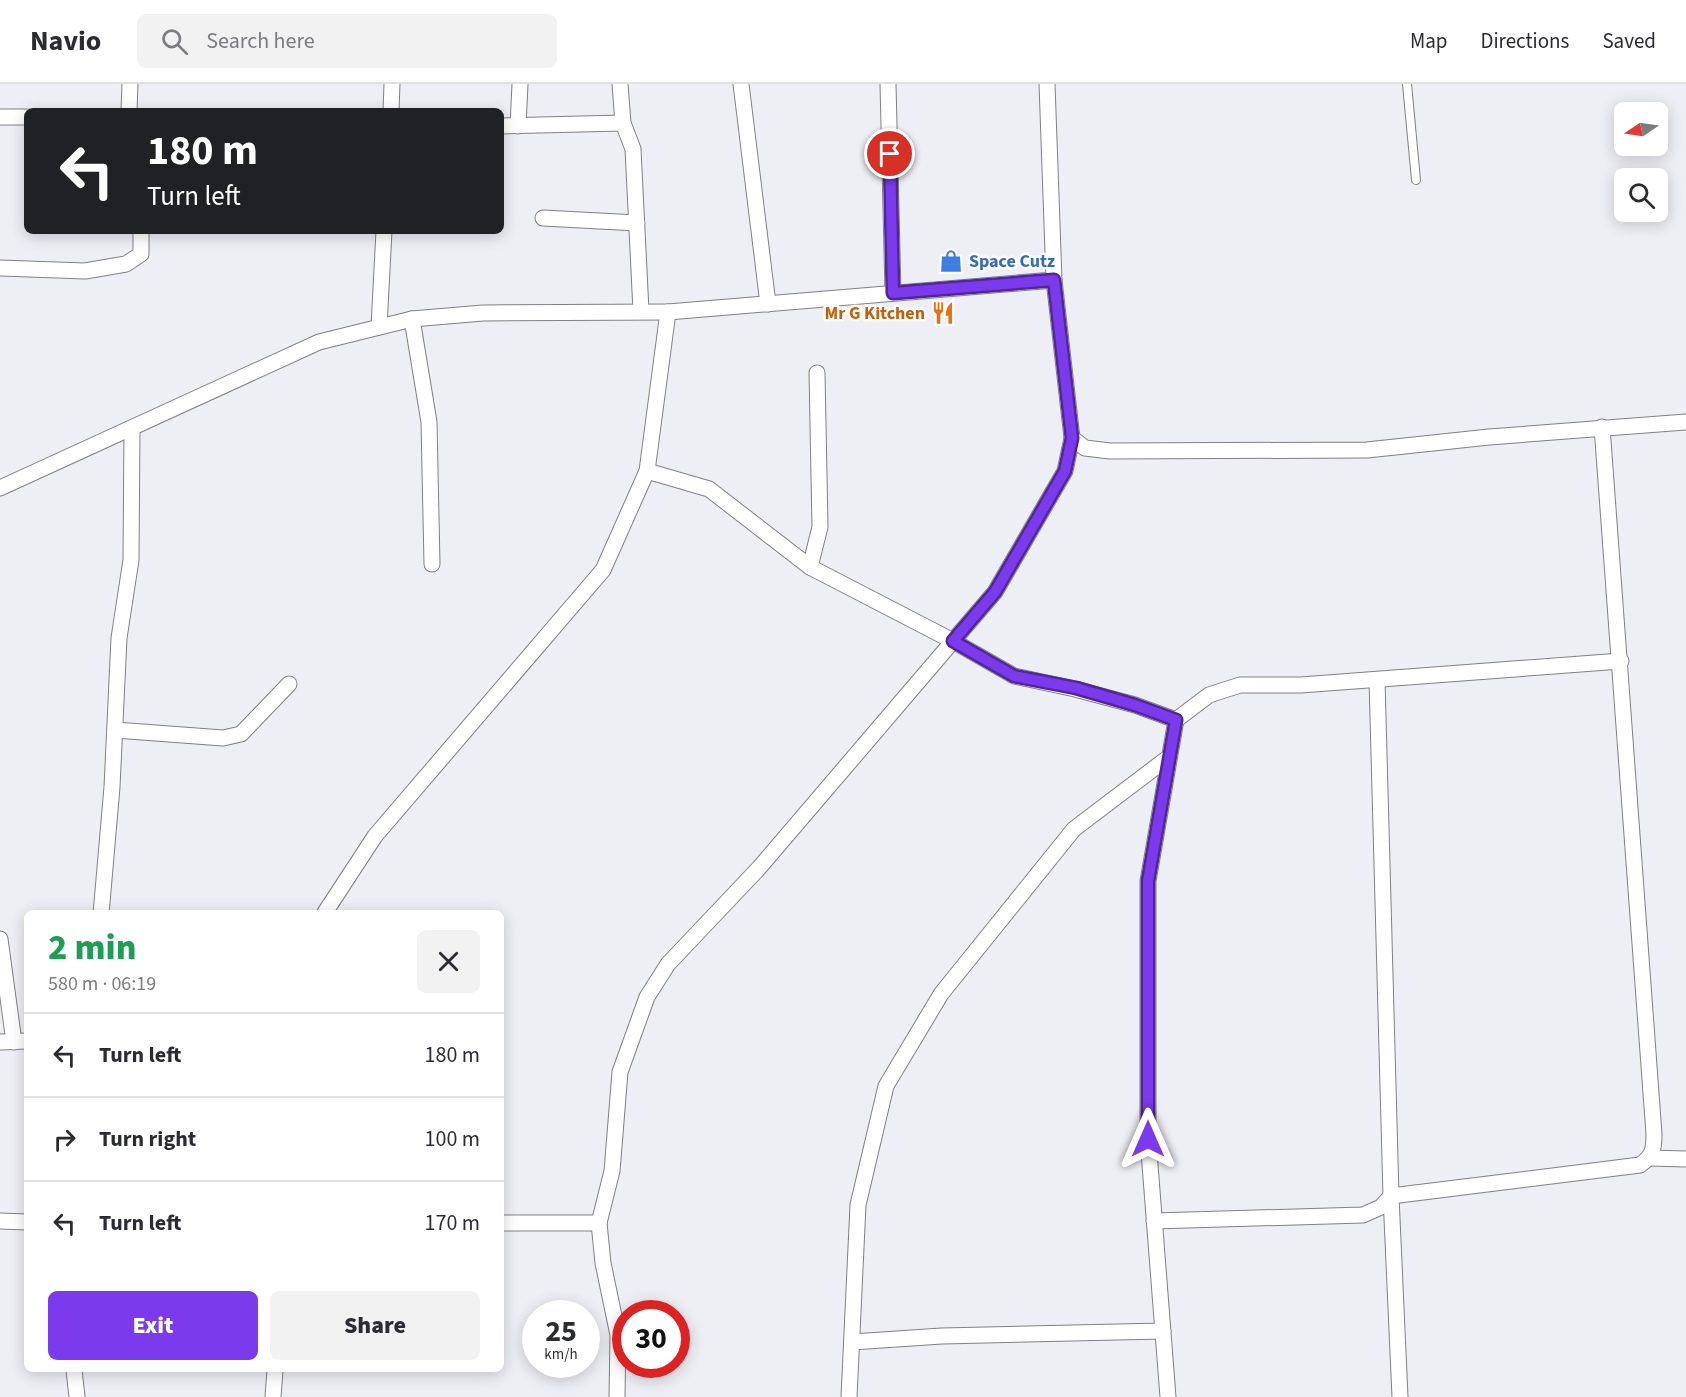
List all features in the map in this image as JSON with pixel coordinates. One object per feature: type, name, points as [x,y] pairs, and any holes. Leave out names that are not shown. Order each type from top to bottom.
[{"type":"street","points":[[129,108],[130,84]]},
{"type":"street","points":[[391,108],[392,84]]},
{"type":"street","points":[[518,126],[520,84]]},
{"type":"street","points":[[620,84],[623,123],[633,149],[641,311]]},
{"type":"street","points":[[741,84],[768,304]]},
{"type":"street","points":[[888,84],[893,293]]},
{"type":"street","points":[[618,1397],[618,1335],[603,1263],[599,1222],[612,1171],[620,1072],[647,997],[668,964],[759,868],[995,592],[1065,471],[1072,438],[1054,280],[1047,84]]},
{"type":"street","points":[[0,117],[24,117]]},
{"type":"street","points":[[504,126],[623,123]]},
{"type":"street","points":[[543,218],[637,223]]},
{"type":"street","points":[[0,268],[85,271],[126,264],[141,254],[141,234]]},
{"type":"street","points":[[379,327],[384,234]]},
{"type":"street","points":[[0,488],[320,342],[412,319],[483,313],[668,312],[1054,280]]},
{"type":"street","points":[[327,910],[375,836],[603,570],[647,471],[668,312]]},
{"type":"street","points":[[412,319],[429,422],[432,564]]},
{"type":"street","points":[[810,567],[820,527],[817,373]]},
{"type":"street","points":[[1072,438],[1085,448],[1110,451],[1367,450],[1602,427],[1686,422]]},
{"type":"street","points":[[1154,1221],[1363,1215],[1381,1207],[1391,1196],[1640,1165],[1650,1158],[1654,1149],[1654,1134],[1602,427]]},
{"type":"street","points":[[101,910],[115,730],[119,638],[131,560],[132,429]]},
{"type":"street","points":[[647,471],[709,489],[810,567],[953,641],[1014,676],[1076,688],[1176,720]]},
{"type":"street","points":[[1168,1397],[1148,1139],[1148,881],[1176,720],[1209,695],[1240,686],[1301,685],[1621,661]]},
{"type":"street","points":[[1377,680],[1391,1196],[1400,1397]]},
{"type":"street","points":[[115,730],[223,738],[241,734],[289,684]]},
{"type":"street","points":[[849,1397],[858,1205],[886,1086],[941,994],[1074,829],[1169,757]]},
{"type":"street","points":[[0,939],[14,1042]]},
{"type":"street","points":[[1650,1158],[1686,1159]]},
{"type":"street","points":[[0,1221],[24,1222]]},
{"type":"street","points":[[504,1223],[599,1222]]},
{"type":"street","points":[[852,1342],[942,1336],[1163,1331]]},
{"type":"street","points":[[74,1372],[77,1397]]},
{"type":"street","points":[[273,1397],[275,1372]]},
{"type":"lane","points":[[1407,84],[1416,180]]},
{"type":"place","name":"Space Cutz","points":[[951,261]]},
{"type":"place","name":"Mr G Kitchen","points":[[943,313]]},
{"type":"route","points":[[890,154],[893,293],[1054,280],[1072,438],[1065,471],[995,592],[953,641],[1014,676],[1076,688],[1176,720],[1148,881],[1148,1139]]}]
